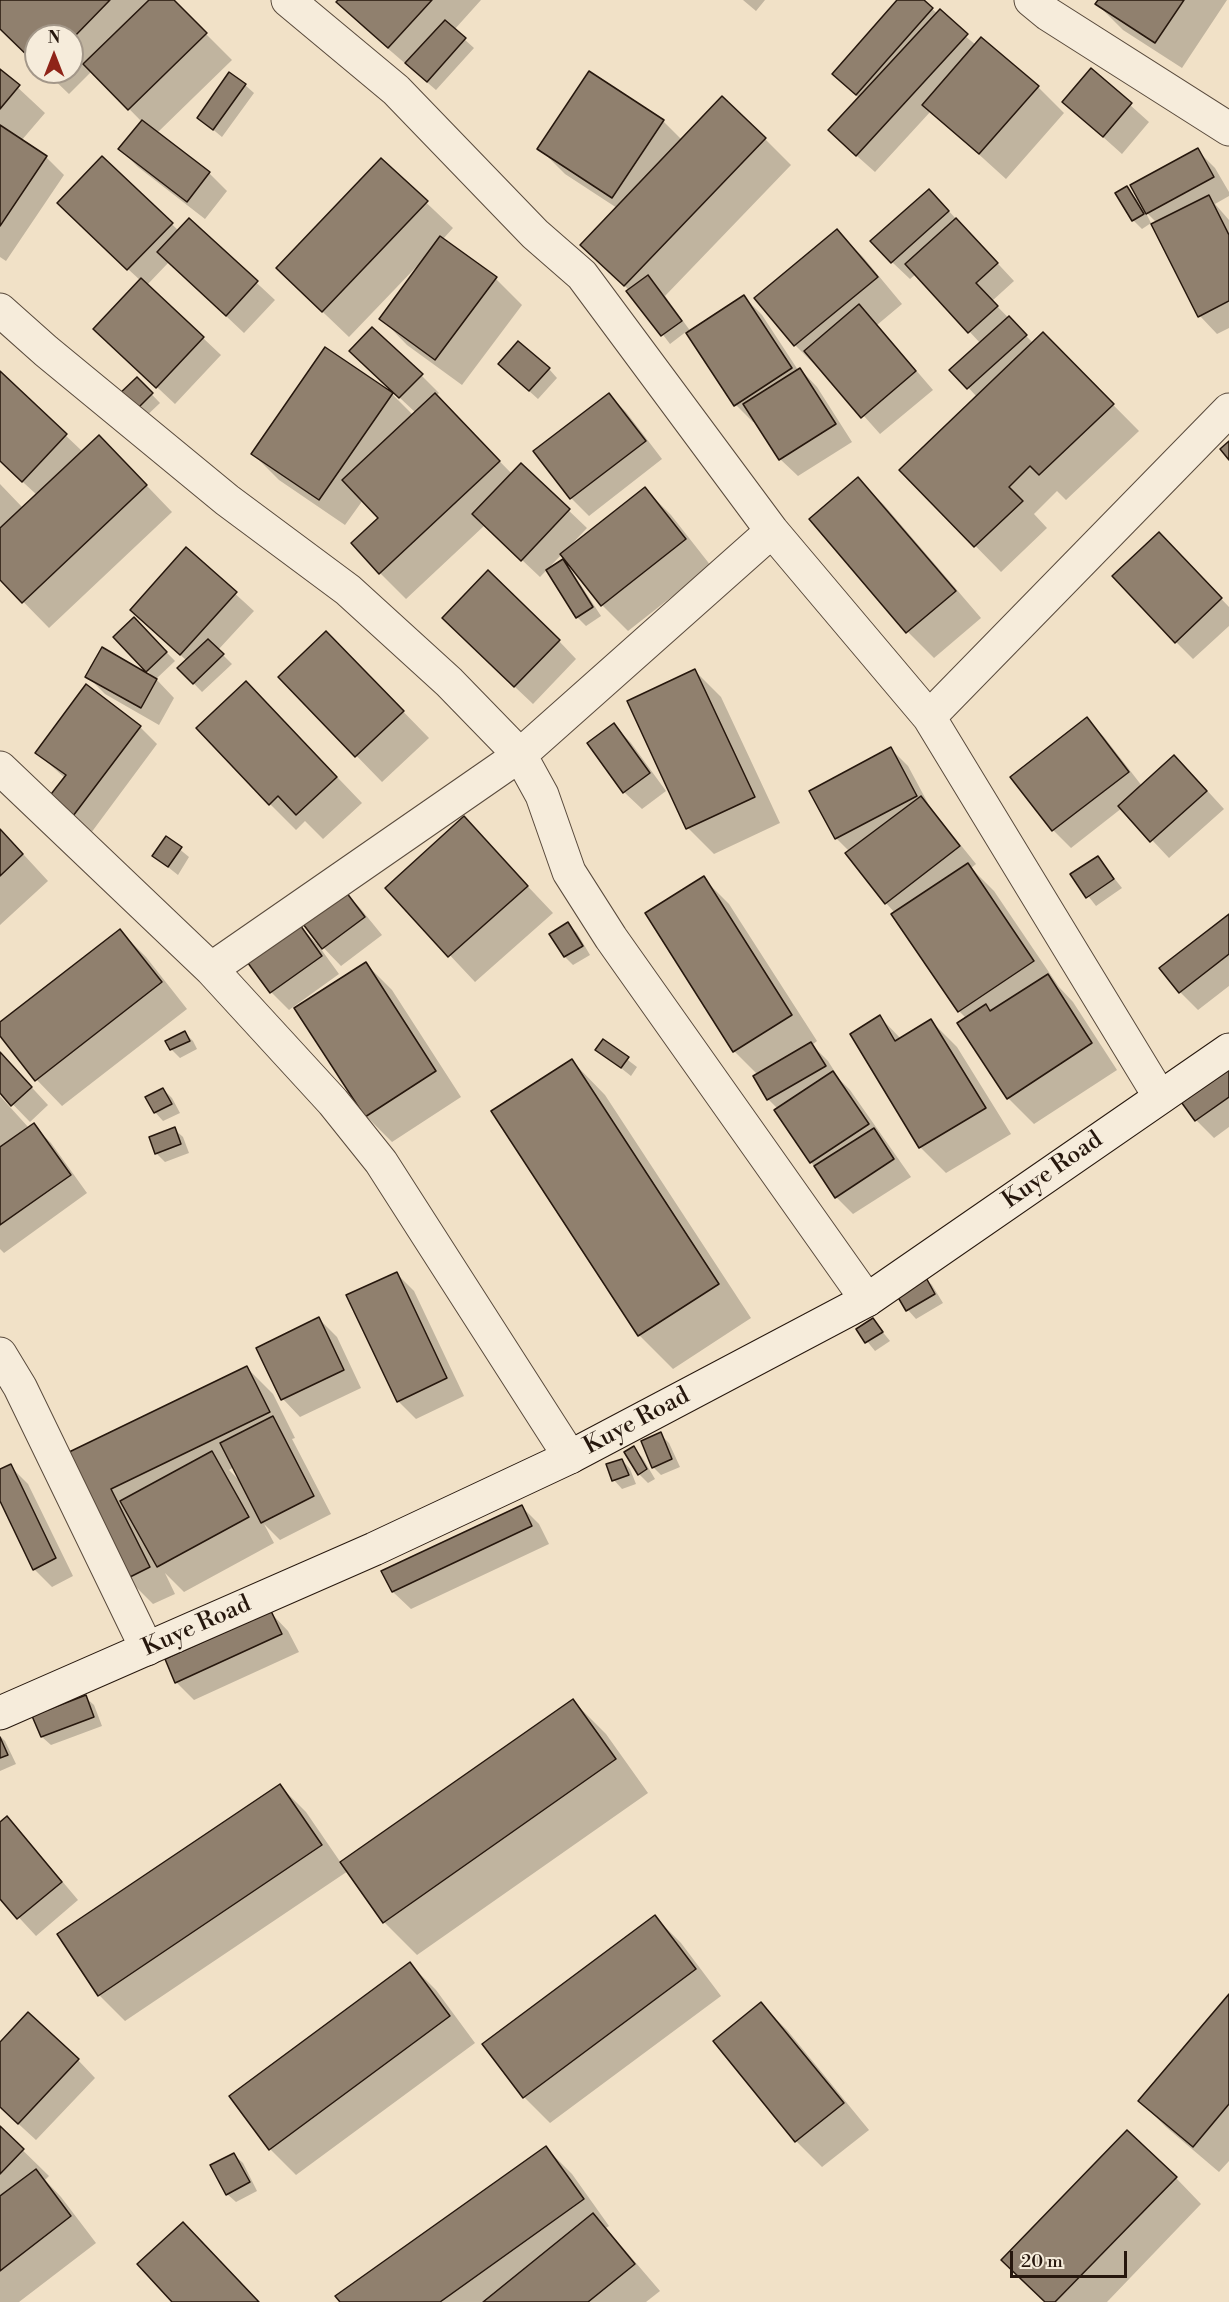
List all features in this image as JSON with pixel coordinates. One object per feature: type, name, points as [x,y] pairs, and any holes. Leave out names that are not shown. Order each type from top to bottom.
[{"type":"street","points":[[288,0],[396,90],[536,234],[582,275],[772,531],[929,717],[1160,1097]]},
{"type":"street","points":[[1046,5],[1229,129]]},
{"type":"street","points":[[0,310],[46,351],[227,500],[348,590],[449,682],[520,755],[542,795],[569,873],[611,938],[867,1300]]},
{"type":"street","points":[[929,717],[1229,410]]},
{"type":"street","points":[[211,969],[520,755],[772,531]]},
{"type":"street","points":[[0,768],[211,969],[333,1102],[381,1162],[570,1457]]},
{"type":"street","name":"Kuye Road","points":[[0,1713],[374,1549],[570,1457],[867,1300],[1229,1050]]},
{"type":"street","points":[[0,1354],[20,1387],[147,1648]]},
{"type":"building","points":[[0,0],[110,0],[84,27],[84,24],[24,24],[24,52],[0,29]]},
{"type":"building","points":[[149,0],[174,0],[207,33],[128,110],[84,63]]},
{"type":"building","points":[[338,0],[432,0],[388,48],[336,2]]},
{"type":"building","points":[[897,0],[924,0],[933,8],[856,95],[832,74]]},
{"type":"building","points":[[1098,0],[1184,0],[1155,43],[1095,4]]},
{"type":"building","points":[[940,9],[968,34],[856,156],[828,130]]},
{"type":"building","points":[[445,20],[466,38],[427,82],[405,63]]},
{"type":"building","points":[[981,37],[1039,86],[979,154],[922,105]]},
{"type":"building","points":[[1091,68],[1132,103],[1103,137],[1062,102]]},
{"type":"building","points":[[0,69],[20,85],[0,109]]},
{"type":"building","points":[[589,71],[664,120],[612,198],[537,149]]},
{"type":"building","points":[[229,72],[246,84],[213,130],[197,118]]},
{"type":"building","points":[[722,96],[766,138],[624,286],[580,245]]},
{"type":"building","points":[[142,120],[210,172],[187,202],[118,149]]},
{"type":"building","points":[[0,125],[47,156],[0,226]]},
{"type":"building","points":[[1198,148],[1214,177],[1146,214],[1130,185]]},
{"type":"building","points":[[102,156],[173,223],[127,270],[57,203]]},
{"type":"building","points":[[381,158],[428,201],[322,312],[276,268]]},
{"type":"building","points":[[1127,186],[1144,214],[1132,221],[1115,193]]},
{"type":"building","points":[[929,189],[949,211],[891,263],[870,241]]},
{"type":"building","points":[[1209,195],[1229,235],[1229,301],[1198,317],[1151,224]]},
{"type":"building","points":[[189,218],[258,281],[226,316],[157,252]]},
{"type":"building","points":[[956,218],[998,263],[976,283],[998,306],[968,333],[905,264]]},
{"type":"building","points":[[837,229],[878,277],[794,346],[754,298]]},
{"type":"building","points":[[440,236],[497,277],[435,360],[379,319]]},
{"type":"building","points":[[648,275],[682,321],[661,336],[626,291]]},
{"type":"building","points":[[141,278],[204,337],[156,388],[93,329]]},
{"type":"building","points":[[744,295],[792,368],[734,406],[686,333]]},
{"type":"building","points":[[859,304],[916,371],[861,418],[804,351]]},
{"type":"building","points":[[1009,316],[1027,335],[967,389],[949,370]]},
{"type":"building","points":[[372,327],[423,374],[399,398],[349,351]]},
{"type":"building","points":[[1043,332],[1114,404],[1039,475],[1030,466],[1009,487],[1023,501],[974,547],[899,470]]},
{"type":"building","points":[[518,341],[550,368],[529,391],[498,364]]},
{"type":"building","points":[[325,347],[393,393],[319,500],[251,454]]},
{"type":"building","points":[[800,368],[836,424],[779,460],[743,404]]},
{"type":"building","points":[[0,371],[67,434],[22,482],[0,461]]},
{"type":"building","points":[[137,377],[153,393],[132,414],[116,397]]},
{"type":"building","points":[[435,393],[500,461],[379,574],[351,543],[378,518],[342,480]]},
{"type":"building","points":[[609,393],[646,441],[570,499],[533,451]]},
{"type":"building","points":[[99,435],[147,485],[22,603],[0,580],[0,528]]},
{"type":"building","points":[[1229,441],[1229,460],[1220,449]]},
{"type":"building","points":[[521,463],[570,509],[521,561],[472,514]]},
{"type":"building","points":[[858,477],[956,591],[906,633],[809,519]]},
{"type":"building","points":[[645,487],[686,539],[601,606],[560,554]]},
{"type":"building","points":[[1159,532],[1222,598],[1175,643],[1112,576]]},
{"type":"building","points":[[186,547],[237,592],[180,655],[130,610]]},
{"type":"building","points":[[563,559],[593,607],[576,618],[546,570]]},
{"type":"building","points":[[488,570],[560,640],[514,687],[442,618]]},
{"type":"building","points":[[134,617],[167,652],[146,672],[113,637]]},
{"type":"building","points":[[326,631],[404,711],[355,757],[278,677]]},
{"type":"building","points":[[208,639],[224,654],[193,684],[177,668]]},
{"type":"building","points":[[102,647],[157,679],[141,708],[85,677]]},
{"type":"building","points":[[695,669],[755,797],[686,829],[627,701]]},
{"type":"building","points":[[246,681],[337,777],[296,815],[278,796],[269,805],[196,728]]},
{"type":"building","points":[[86,684],[141,726],[73,816],[48,798],[66,775],[35,753]]},
{"type":"building","points":[[1087,717],[1129,772],[1052,831],[1010,777]]},
{"type":"building","points":[[614,723],[650,773],[623,793],[587,743]]},
{"type":"building","points":[[891,747],[917,796],[835,839],[809,791]]},
{"type":"building","points":[[1174,755],[1207,791],[1150,842],[1118,806]]},
{"type":"building","points":[[921,796],[960,846],[885,904],[845,853]]},
{"type":"building","points":[[464,816],[528,886],[448,957],[385,888]]},
{"type":"building","points":[[0,829],[23,854],[0,876]]},
{"type":"building","points":[[166,836],[182,847],[168,867],[152,856]]},
{"type":"building","points":[[1098,856],[1114,879],[1086,898],[1070,874]]},
{"type":"building","points":[[968,863],[1034,961],[958,1012],[891,914]]},
{"type":"building","points":[[704,876],[792,1015],[733,1052],[645,913]]},
{"type":"building","points":[[343,888],[365,917],[322,949],[300,920]]},
{"type":"building","points":[[1229,914],[1229,954],[1179,993],[1159,968]]},
{"type":"building","points":[[298,922],[322,956],[270,993],[245,959]]},
{"type":"building","points":[[568,922],[583,946],[564,957],[549,934]]},
{"type":"building","points":[[120,929],[162,982],[35,1081],[0,1036],[0,1022]]},
{"type":"building","points":[[366,962],[436,1071],[365,1117],[294,1008]]},
{"type":"building","points":[[1048,974],[1092,1043],[1007,1099],[957,1023],[986,1004],[990,1011]]},
{"type":"building","points":[[880,1015],[895,1041],[931,1019],[986,1108],[919,1148],[850,1034]]},
{"type":"building","points":[[185,1031],[190,1041],[170,1050],[165,1041]]},
{"type":"building","points":[[603,1039],[629,1057],[621,1068],[595,1050]]},
{"type":"building","points":[[811,1042],[826,1066],[767,1100],[753,1076]]},
{"type":"building","points":[[0,1052],[32,1087],[11,1106],[0,1093]]},
{"type":"building","points":[[572,1059],[719,1284],[638,1336],[491,1111]]},
{"type":"building","points":[[1229,1063],[1229,1097],[1195,1121],[1179,1099]]},
{"type":"building","points":[[833,1071],[869,1124],[810,1163],[774,1110]]},
{"type":"building","points":[[163,1088],[172,1104],[154,1113],[145,1097]]},
{"type":"building","points":[[34,1123],[71,1175],[0,1225],[0,1147]]},
{"type":"building","points":[[175,1127],[181,1144],[155,1154],[149,1137]]},
{"type":"building","points":[[874,1128],[894,1159],[835,1198],[814,1166]]},
{"type":"building","points":[[397,1272],[447,1378],[397,1402],[346,1295]]},
{"type":"building","points":[[924,1274],[935,1294],[906,1311],[895,1292]]},
{"type":"building","points":[[319,1317],[344,1370],[281,1400],[256,1348]]},
{"type":"building","points":[[873,1318],[883,1332],[865,1343],[856,1329]]},
{"type":"building","points":[[247,1366],[270,1412],[111,1489],[150,1567],[126,1579],[65,1454]]},
{"type":"building","points":[[273,1416],[314,1496],[261,1523],[220,1443]]},
{"type":"building","points":[[661,1432],[672,1459],[652,1468],[641,1441]]},
{"type":"building","points":[[634,1446],[647,1469],[638,1475],[624,1452]]},
{"type":"building","points":[[212,1451],[249,1517],[157,1567],[120,1501]]},
{"type":"building","points":[[622,1459],[629,1475],[612,1481],[606,1464]]},
{"type":"building","points":[[11,1464],[56,1558],[33,1570],[0,1501],[0,1469]]},
{"type":"building","points":[[522,1505],[532,1526],[392,1592],[381,1571]]},
{"type":"building","points":[[271,1611],[282,1634],[175,1683],[165,1659]]},
{"type":"building","points":[[86,1695],[94,1717],[41,1737],[32,1716]]},
{"type":"building","points":[[573,1699],[616,1759],[383,1923],[340,1862]]},
{"type":"building","points":[[0,1737],[8,1755],[0,1758]]},
{"type":"building","points":[[280,1784],[322,1845],[98,1996],[57,1934]]},
{"type":"building","points":[[7,1816],[62,1882],[17,1919],[0,1899],[0,1822]]},
{"type":"building","points":[[655,1915],[696,1969],[523,2098],[482,2044]]},
{"type":"building","points":[[410,1962],[450,2016],[269,2150],[229,2096]]},
{"type":"building","points":[[1229,1994],[1229,2104],[1193,2147],[1138,2101]]},
{"type":"building","points":[[761,2002],[844,2103],[795,2142],[713,2041]]},
{"type":"building","points":[[28,2012],[79,2059],[18,2124],[0,2107],[0,2042]]},
{"type":"building","points":[[0,2126],[24,2149],[0,2174]]},
{"type":"building","points":[[1127,2130],[1177,2177],[1055,2302],[1045,2302],[1001,2260]]},
{"type":"building","points":[[546,2146],[584,2199],[440,2302],[340,2302],[335,2296]]},
{"type":"building","points":[[234,2153],[250,2182],[226,2195],[210,2165]]},
{"type":"building","points":[[36,2169],[71,2216],[0,2271],[0,2196]]},
{"type":"building","points":[[593,2213],[635,2264],[588,2302],[483,2302]]},
{"type":"building","points":[[183,2222],[259,2302],[172,2302],[137,2264]]}]
